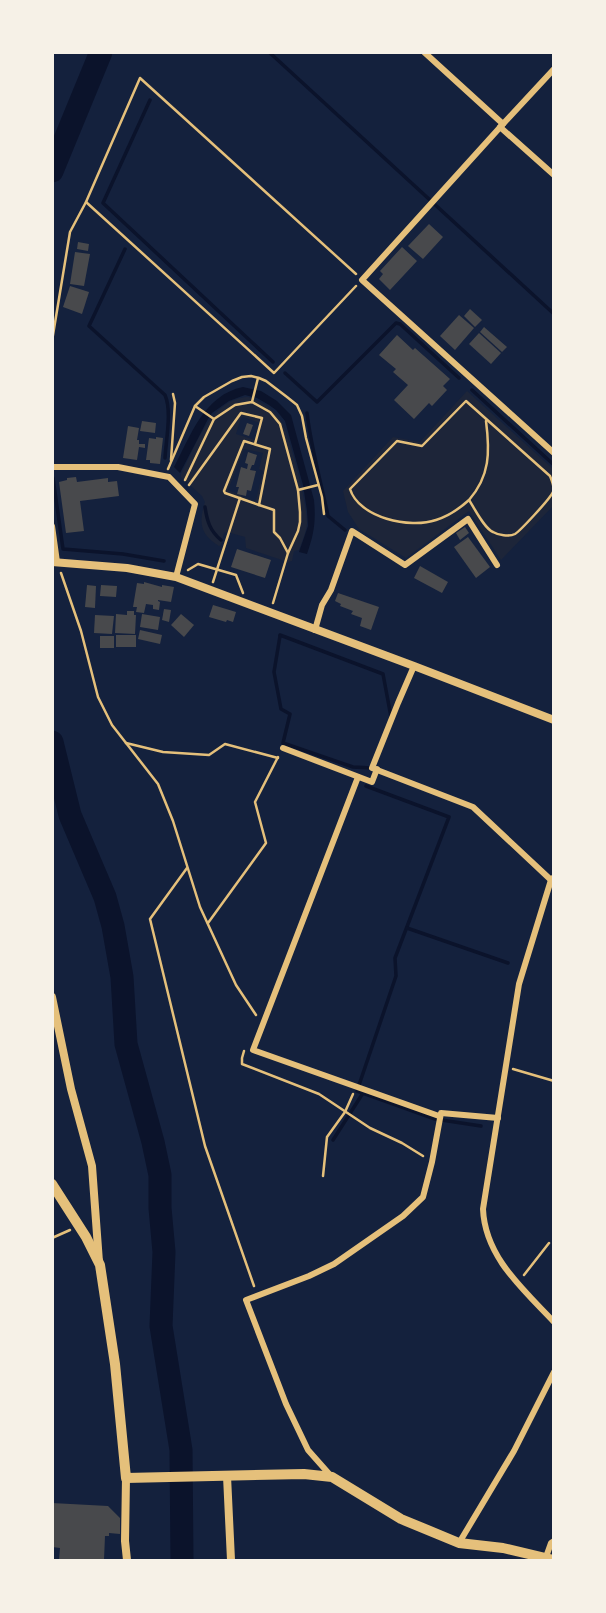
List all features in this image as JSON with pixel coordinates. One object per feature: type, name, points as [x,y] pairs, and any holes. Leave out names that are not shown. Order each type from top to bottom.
[{"type":"main road","points":[[52,1184],[100,1265],[115,1364],[126,1479],[304,1474],[332,1477],[401,1519],[459,1543],[503,1548],[550,1558]]},
{"type":"street","points":[[424,52],[554,175]]},
{"type":"street","points":[[554,69],[362,280],[554,453]]},
{"type":"street","points":[[52,467],[118,467],[169,477],[195,504],[176,577]]},
{"type":"street","points":[[315,630],[352,531],[405,565],[468,519],[497,565]]},
{"type":"street","points":[[52,526],[55,562],[127,568],[176,577],[554,720]]},
{"type":"street","points":[[414,666],[372,768],[473,807],[552,879],[519,984],[483,1209],[489,1241],[507,1273],[554,1322]]},
{"type":"street","points":[[283,748],[372,782],[377,769]]},
{"type":"street","points":[[358,777],[253,1051],[439,1116]]},
{"type":"street","points":[[52,997],[71,1089],[92,1166],[100,1265]]},
{"type":"street","points":[[332,1477],[308,1450],[286,1404],[246,1300],[334,1264],[403,1216],[423,1197],[441,1113],[498,1118]]},
{"type":"street","points":[[459,1543],[514,1451],[554,1372]]},
{"type":"street","points":[[222,1477],[231,1560]]},
{"type":"street","points":[[126,1479],[127,1560]]},
{"type":"street","points":[[550,1558],[551,1543],[554,1541]]},
{"type":"path","points":[[52,341],[70,232],[86,202],[140,78],[362,280],[274,373],[86,202]]},
{"type":"path","points":[[166,477],[195,406],[204,397],[232,381],[251,376],[266,381],[296,405],[302,416],[324,514]]},
{"type":"path","points":[[253,400],[258,378]]},
{"type":"path","points":[[170,462],[175,402],[173,394]]},
{"type":"path","points":[[182,490],[213,418],[235,405],[253,400]]},
{"type":"path","points":[[253,400],[270,412],[280,425],[300,489],[300,523],[269,613]]},
{"type":"path","points":[[469,500],[489,530],[508,536],[515,534],[547,501],[553,492],[553,483],[551,476],[466,401],[422,446],[397,441],[350,489],[352,496],[369,512],[396,520],[416,524],[435,521],[453,513],[477,492],[484,478],[489,445],[486,419]]},
{"type":"path","points":[[195,406],[213,418]]},
{"type":"path","points":[[182,490],[241,413],[262,418],[255,444]]},
{"type":"path","points":[[259,505],[270,449],[244,441],[224,491],[240,499],[274,510],[274,531],[288,553]]},
{"type":"path","points":[[300,489],[319,484]]},
{"type":"path","points":[[210,590],[240,499]]},
{"type":"path","points":[[227,539],[232,541]]},
{"type":"path","points":[[55,562],[81,631],[98,697],[112,725],[158,785],[173,821],[200,908],[236,985],[256,1015]]},
{"type":"path","points":[[176,577],[198,564],[236,575],[243,593]]},
{"type":"path","points":[[126,743],[163,752],[209,755],[225,744],[278,758]]},
{"type":"path","points":[[208,923],[267,843],[255,802],[283,748]]},
{"type":"path","points":[[188,867],[150,919],[205,1146],[258,1296]]},
{"type":"path","points":[[245,1048],[242,1064],[319,1094],[370,1128],[402,1143],[432,1162]]},
{"type":"path","points":[[506,1067],[554,1081]]},
{"type":"path","points":[[323,1176],[327,1137],[345,1112],[355,1088]]},
{"type":"path","points":[[52,1238],[79,1226]]},
{"type":"path","points":[[517,1284],[549,1243]]},
{"type":"shaded area","points":[[243,387],[261,391],[277,401],[291,415],[314,500],[314,528],[307,554],[299,552],[308,526],[303,485],[285,421],[269,405],[245,395],[229,401],[212,413],[180,473],[174,467],[200,418],[209,407],[218,398]]},
{"type":"shaded area","points":[[467,391],[553,469],[553,506],[501,560],[469,511],[406,558],[359,529],[348,512],[343,491],[393,437],[420,442]]},
{"type":"shaded area","points":[[248,397],[265,405],[279,418],[288,437],[301,486],[307,524],[299,550],[294,551],[292,561],[246,548],[245,537],[227,532],[224,533],[221,545],[212,541],[202,527],[205,502],[181,477],[206,426],[224,406]],"holes":[[[243,417],[260,423],[255,440],[236,434]],[[244,449],[263,453],[259,469],[263,471],[254,501],[228,490]]]},
{"type":"building","points":[[429,224],[443,237],[423,259],[408,246]]},
{"type":"building","points":[[78,242],[89,244],[88,251],[77,249]]},
{"type":"building","points":[[402,247],[417,261],[390,290],[379,279],[383,274],[380,271]]},
{"type":"building","points":[[75,252],[90,254],[84,286],[70,284]]},
{"type":"building","points":[[70,286],[89,292],[82,314],[63,307]]},
{"type":"building","points":[[470,309],[482,320],[475,327],[464,316]]},
{"type":"building","points":[[459,315],[474,328],[455,350],[440,336]]},
{"type":"building","points":[[484,327],[507,347],[502,352],[480,332]]},
{"type":"building","points":[[479,333],[501,353],[491,364],[469,344]]},
{"type":"building","points":[[397,335],[450,379],[443,386],[447,390],[432,406],[429,403],[414,419],[394,400],[408,385],[393,372],[396,369],[379,355]]},
{"type":"building","points":[[142,421],[156,423],[155,433],[140,431]]},
{"type":"building","points":[[247,423],[253,425],[249,436],[243,434]]},
{"type":"building","points":[[128,426],[139,428],[137,440],[139,444],[145,444],[145,448],[139,447],[137,460],[123,458]]},
{"type":"building","points":[[149,438],[163,438],[160,464],[146,460]]},
{"type":"building","points":[[248,452],[257,455],[250,470],[256,471],[251,491],[247,490],[246,496],[237,494],[239,487],[236,487],[241,467],[247,469],[248,464],[245,463]]},
{"type":"building","points":[[76,477],[77,482],[108,478],[108,482],[117,481],[119,496],[80,501],[84,531],[66,533],[59,482]]},
{"type":"building","points":[[465,527],[469,533],[460,540],[456,533]]},
{"type":"building","points":[[468,537],[490,567],[476,578],[454,547]]},
{"type":"building","points":[[237,549],[271,560],[265,578],[231,567]]},
{"type":"building","points":[[420,566],[448,582],[442,593],[414,578]]},
{"type":"building","points":[[137,583],[174,587],[171,602],[158,600],[159,610],[146,604],[144,613],[136,612],[137,607],[133,607]]},
{"type":"building","points":[[87,585],[96,586],[95,608],[85,607]]},
{"type":"building","points":[[101,585],[117,586],[116,597],[100,596]]},
{"type":"building","points":[[338,593],[379,607],[371,630],[360,626],[362,618],[351,614],[353,611],[335,601]]},
{"type":"building","points":[[213,605],[236,612],[233,622],[209,617]]},
{"type":"building","points":[[164,609],[171,610],[169,622],[162,620]]},
{"type":"building","points":[[127,611],[134,611],[136,615],[135,634],[115,633],[116,614],[127,615]]},
{"type":"building","points":[[142,614],[160,617],[158,630],[140,627]]},
{"type":"building","points":[[181,614],[194,625],[184,637],[171,625]]},
{"type":"building","points":[[95,615],[114,616],[112,634],[94,633]]},
{"type":"building","points":[[140,630],[162,635],[160,644],[138,639]]},
{"type":"building","points":[[116,635],[136,635],[136,647],[116,647]]},
{"type":"building","points":[[100,636],[114,636],[114,648],[100,648]]},
{"type":"building","points":[[52,1503],[108,1506],[120,1518],[120,1534],[109,1533],[109,1536],[105,1536],[104,1560],[59,1560],[60,1548],[52,1547]]},
{"type":"waterway","points":[[52,171],[101,52]]},
{"type":"waterway","points":[[269,52],[554,314]]},
{"type":"waterway","points":[[150,100],[103,203],[273,362]]},
{"type":"waterway","points":[[125,249],[89,326],[165,395],[168,417],[165,458]]},
{"type":"waterway","points":[[285,373],[317,402],[396,323],[459,378]]},
{"type":"waterway","points":[[472,390],[554,465]]},
{"type":"waterway","points":[[307,413],[328,516],[345,530]]},
{"type":"waterway","points":[[53,478],[63,549],[123,554],[164,561]]},
{"type":"waterway","points":[[205,507],[210,525],[221,540]]},
{"type":"waterway","points":[[280,635],[383,674],[391,717]]},
{"type":"waterway","points":[[280,636],[274,672],[281,709],[290,714],[283,743],[353,767],[372,768]]},
{"type":"waterway","points":[[52,742],[70,815],[105,897],[113,926],[122,977],[126,1044],[160,1175],[164,1252],[161,1326],[181,1450],[182,1560]]},
{"type":"waterway","points":[[366,786],[449,817],[395,958],[396,976],[357,1091],[435,1119],[481,1126]]},
{"type":"waterway","points":[[407,928],[508,963]]},
{"type":"waterway","points":[[333,1140],[363,1093]]}]
